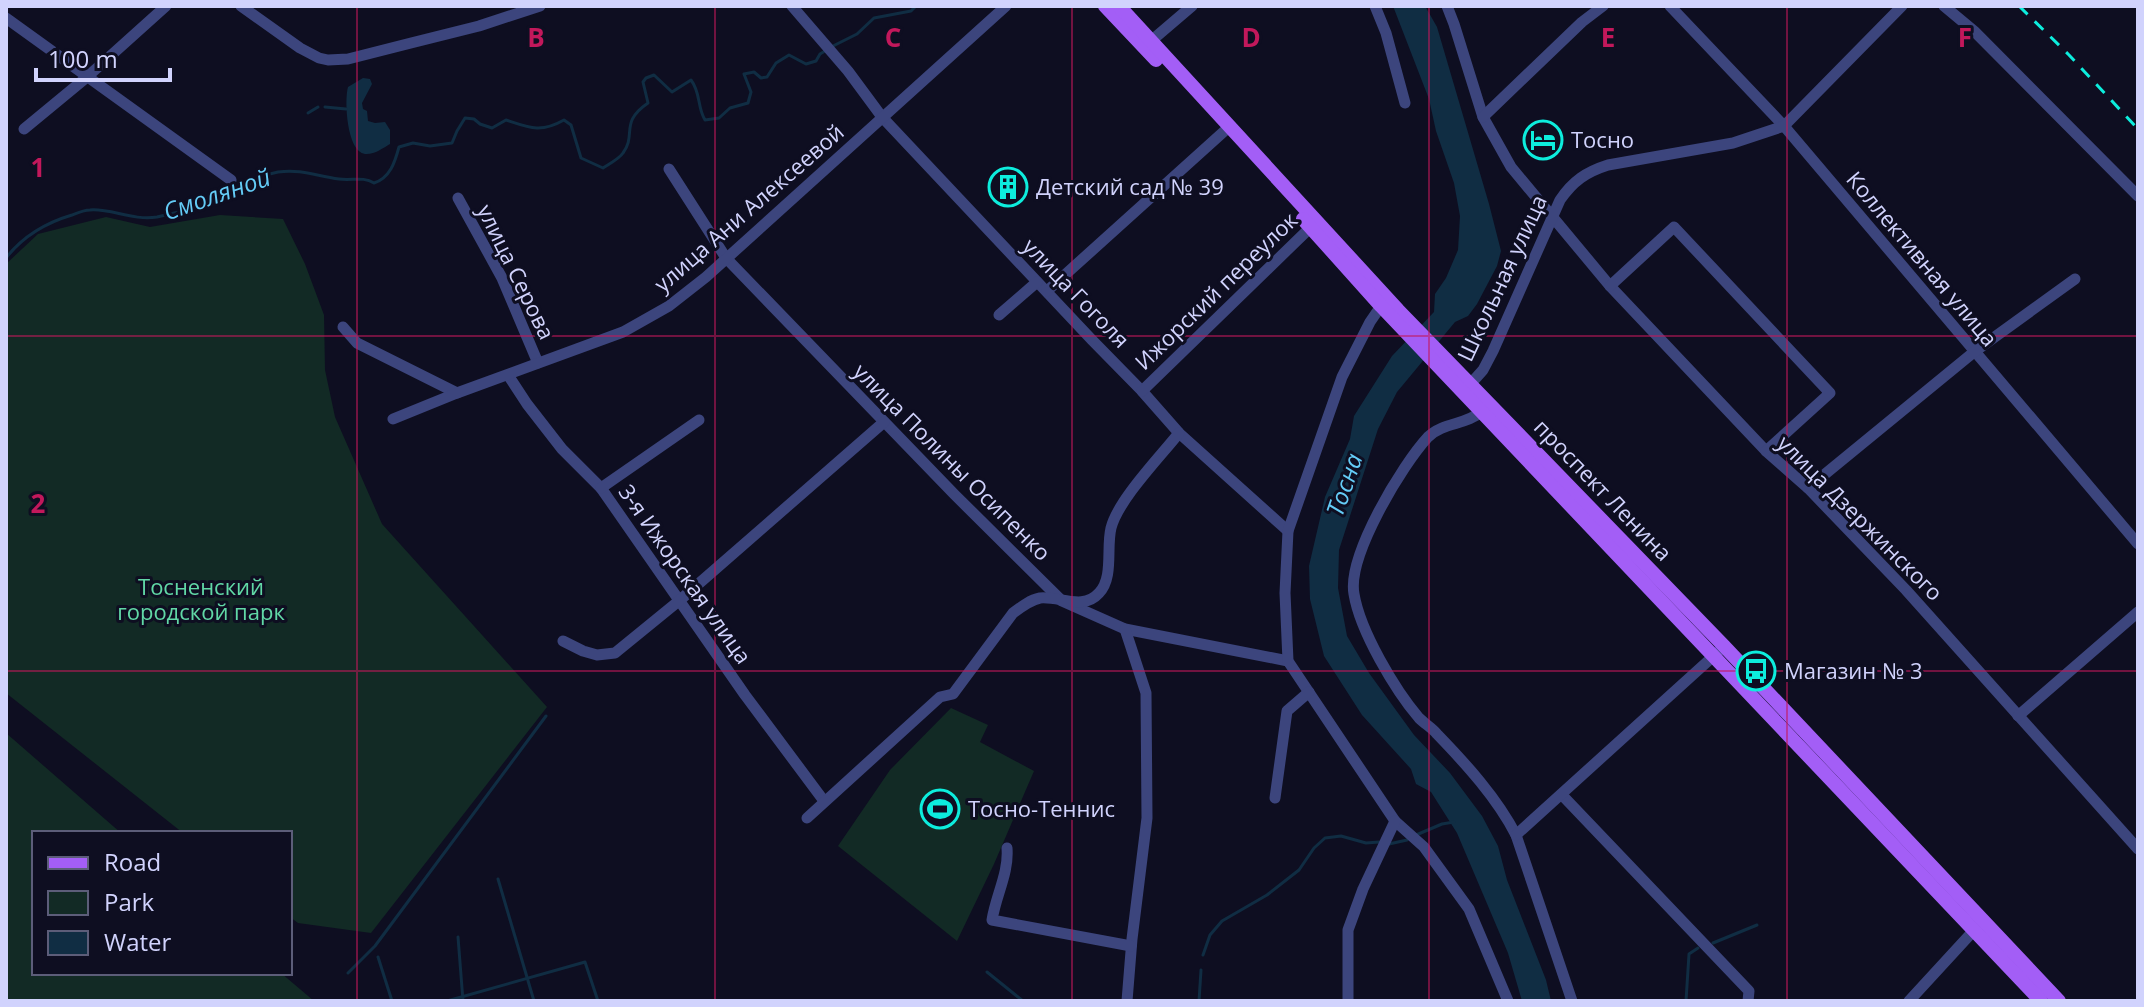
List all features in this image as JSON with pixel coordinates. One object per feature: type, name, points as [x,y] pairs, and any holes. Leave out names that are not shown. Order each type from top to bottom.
[{"type":"main road","name":"проспект Ленина","points":[[1105,6],[1226,129],[1390,311],[1719,651],[1978,925],[2059,1001]]},
{"type":"main road","name":"проспект Ленина","points":[[1119,6],[1226,129]]},
{"type":"main road","name":"проспект Ленина","points":[[1467,388],[1482,411],[1719,651]]},
{"type":"main road","name":"проспект Ленина","points":[[1978,925],[2041,1001]]},
{"type":"street","points":[[24,129],[166,6]]},
{"type":"street","points":[[241,6],[300,48],[328,60],[370,54],[479,26],[540,6]]},
{"type":"street","name":"улица Гоголя","points":[[792,6],[848,71],[882,117],[1179,433],[1288,531]]},
{"type":"street","name":"улица Ани Алексеевой","points":[[393,419],[623,332],[650,317],[696,286],[1006,6]]},
{"type":"street","points":[[1151,41],[1192,6]]},
{"type":"street","points":[[1375,6],[1386,33],[1405,103]]},
{"type":"street","name":"улица Дзержинского","points":[[1447,6],[1483,117],[1511,167],[1610,286],[1766,451],[1808,488],[1906,590],[2138,849]]},
{"type":"street","points":[[1483,117],[1582,22],[1603,6]]},
{"type":"street","name":"Коллективная улица","points":[[1670,6],[1784,126],[2138,544]]},
{"type":"street","name":"Школьная улица","points":[[1467,388],[1483,370],[1493,351],[1552,217],[1570,186],[1591,171],[1608,165],[1733,143],[1784,126],[1902,6]]},
{"type":"street","points":[[1944,6],[1974,31],[2138,196]]},
{"type":"street","points":[[6,18],[231,180]]},
{"type":"street","points":[[999,315],[1042,287],[1226,129]]},
{"type":"street","name":"улица Полины Осипенко","points":[[669,169],[726,258],[1062,601],[1125,629],[1288,661]]},
{"type":"street","name":"улица Серова","points":[[458,198],[502,278],[538,363]]},
{"type":"street","name":"Ижорский переулок","points":[[1142,391],[1314,225]]},
{"type":"street","points":[[1610,286],[1674,227],[1830,393],[1766,451]]},
{"type":"street","points":[[1808,488],[1974,352],[2075,279]]},
{"type":"street","points":[[1390,311],[1370,322],[1342,377],[1288,531],[1285,593],[1288,661],[1395,821],[1424,847],[1469,909],[1508,1001]]},
{"type":"street","points":[[343,327],[357,343],[457,393]]},
{"type":"street","name":"3-я Ижорская улица","points":[[508,375],[556,441],[601,488],[745,695],[824,801]]},
{"type":"street","points":[[1482,411],[1474,419],[1432,433],[1417,450],[1372,525],[1354,571],[1353,593],[1362,622],[1396,686],[1420,719],[1477,779],[1508,820],[1516,835],[1572,1001]]},
{"type":"street","points":[[601,488],[699,420]]},
{"type":"street","points":[[563,641],[597,655],[615,653],[884,422]]},
{"type":"street","points":[[807,818],[940,697],[953,694],[1013,613],[1022,606],[1039,598],[1079,603],[1099,593],[1107,581],[1110,530],[1117,510],[1179,433]]},
{"type":"street","points":[[2018,716],[2138,612]]},
{"type":"street","points":[[1125,629],[1146,693],[1147,818],[1127,1001]]},
{"type":"street","points":[[1516,835],[1719,651]]},
{"type":"street","points":[[1275,798],[1287,711],[1309,692]]},
{"type":"street","points":[[1562,795],[1749,991],[1748,1001]]},
{"type":"street","points":[[1348,1001],[1348,930],[1363,889],[1395,821]]},
{"type":"street","points":[[1007,848],[1008,861],[992,920],[1131,946]]},
{"type":"street","points":[[1909,1001],[1978,925]]},
{"type":"green space","name":"Тосненский городской парк","points":[[220,215],[283,219],[305,264],[324,315],[325,370],[335,417],[382,524],[547,707],[371,933],[298,923],[292,918],[292,831],[180,831],[6,693],[6,264],[38,234],[106,217],[150,227]]},
{"type":"green space","name":"Тосно-Теннис","points":[[951,708],[988,725],[980,742],[1034,771],[957,941],[838,846],[890,770]]},
{"type":"green space","points":[[6,733],[119,831],[32,831],[32,975],[283,975],[314,1001],[6,1001]]},
{"type":"water","name":"Тосна","points":[[1393,6],[1425,6],[1437,27],[1501,251],[1497,266],[1477,304],[1468,316],[1455,322],[1397,392],[1378,429],[1339,550],[1338,588],[1347,636],[1369,673],[1414,735],[1450,773],[1482,816],[1498,846],[1507,880],[1546,980],[1551,1001],[1522,1001],[1508,953],[1457,833],[1431,792],[1416,784],[1411,769],[1362,715],[1324,656],[1310,599],[1309,566],[1325,497],[1350,439],[1354,416],[1392,356],[1434,312],[1435,294],[1458,250],[1460,216],[1454,183],[1436,131],[1429,99]]},
{"type":"water","points":[[363,78],[370,79],[372,84],[362,103],[368,121],[385,122],[390,130],[390,144],[368,154],[354,145],[346,103],[348,87]]},
{"type":"waterway","name":"Смоляной","points":[[831,47],[857,34],[874,18],[911,11],[916,6]]},
{"type":"waterway","name":"Смоляной","points":[[6,258],[35,231],[85,210],[157,217],[216,200],[272,173],[287,171],[374,183],[388,173],[399,147],[413,143],[430,146],[452,143],[465,118],[492,128],[506,120],[535,128],[549,127],[564,120],[571,125],[581,158],[603,168],[623,153],[629,140],[631,123],[648,103],[643,82],[646,78],[654,75],[672,92],[691,80],[705,120],[719,118],[730,108],[748,103],[751,92],[744,74],[754,72],[761,78],[767,77],[776,63],[789,55],[806,64],[816,61],[825,51]]},
{"type":"waterway","points":[[308,113],[318,107]]},
{"type":"waterway","points":[[325,107],[346,109]]},
{"type":"waterway","points":[[348,973],[375,946],[546,716]]},
{"type":"waterway","points":[[1416,835],[1454,822]]},
{"type":"waterway","points":[[1203,955],[1210,935],[1222,921],[1267,895],[1299,870],[1325,838],[1341,836],[1366,843],[1379,842]]},
{"type":"waterway","points":[[1389,844],[1407,840]]},
{"type":"waterway","points":[[498,879],[534,1001]]},
{"type":"waterway","points":[[1713,943],[1757,925]]},
{"type":"waterway","points":[[458,937],[463,1001]]},
{"type":"waterway","points":[[1686,1001],[1689,954],[1698,948]]},
{"type":"waterway","points":[[378,957],[392,1001]]},
{"type":"waterway","points":[[447,1001],[585,962],[598,1001]]},
{"type":"waterway","points":[[1199,1001],[1201,970]]},
{"type":"waterway","points":[[987,972],[1023,1001]]},
{"type":"railway","points":[[2019,6],[2138,129]]},
{"type":"place","name":"Тосно","points":[[1543,140]]},
{"type":"place","name":"Детский сад № 39","points":[[1008,187]]},
{"type":"place","name":"Магазин № 3","points":[[1756,671]]},
{"type":"place","name":"Тосно-Теннис","points":[[940,809]]}]
